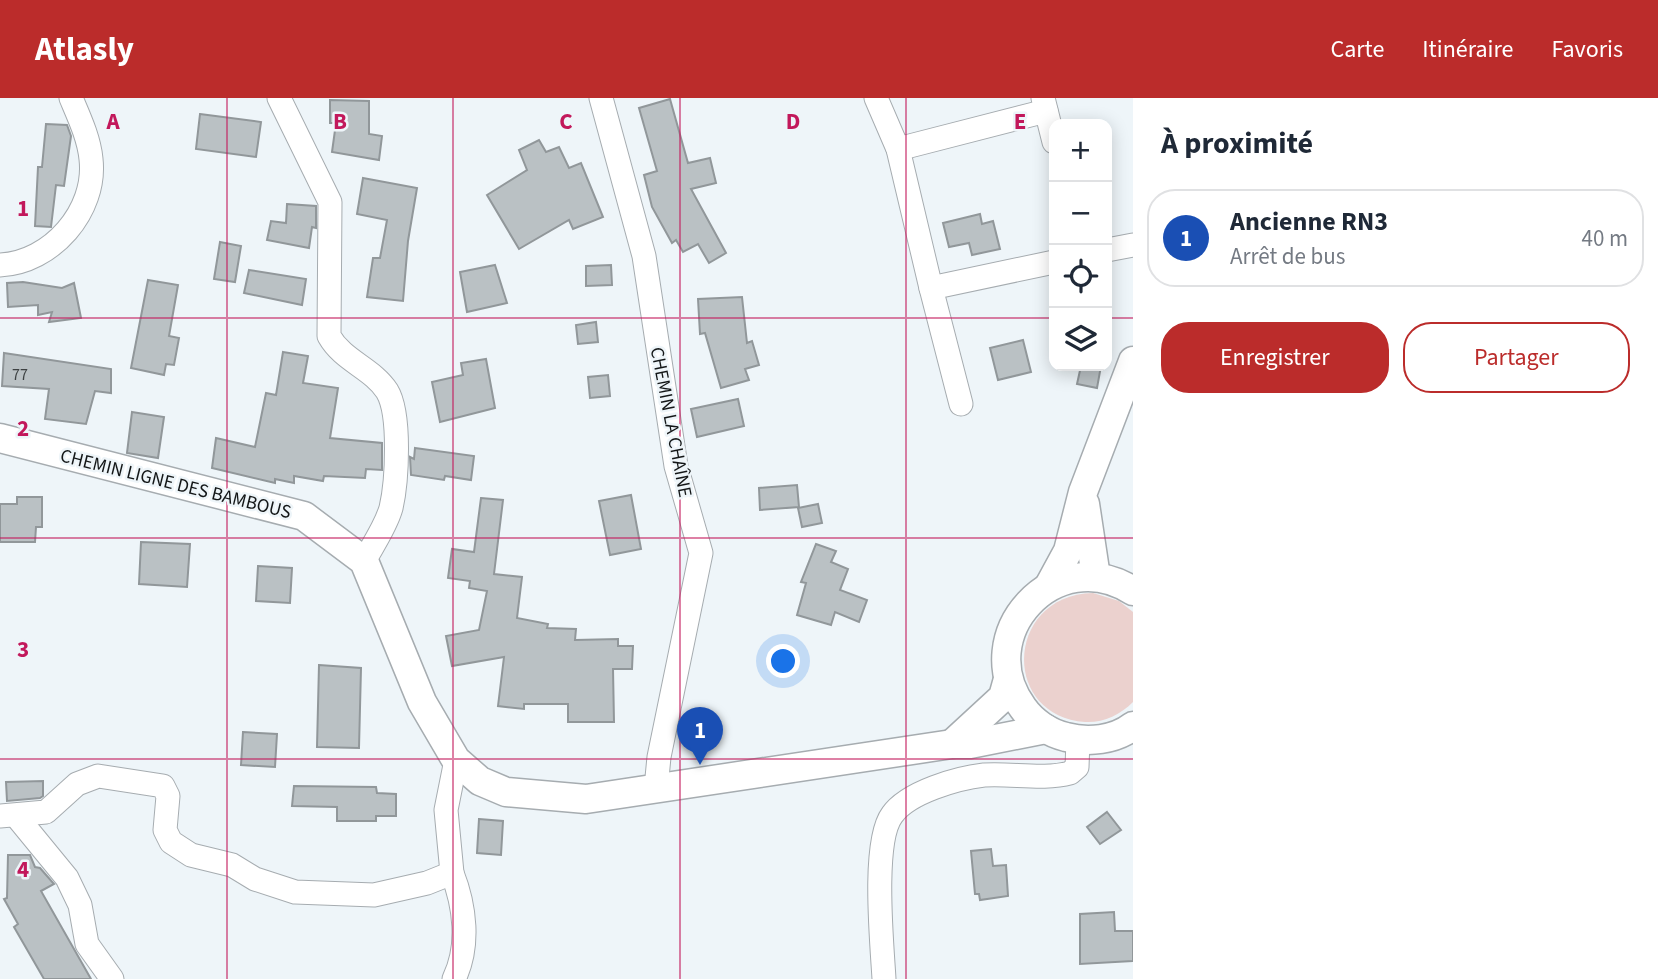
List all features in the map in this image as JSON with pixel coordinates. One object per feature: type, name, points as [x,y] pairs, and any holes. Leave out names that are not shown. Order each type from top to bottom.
[{"type":"main road","points":[[1049,586],[1068,551],[1083,492],[1133,361]]},
{"type":"main road","name":"CHEMIN LIGNE DES BAMBOUS","points":[[0,438],[304,516],[364,561]]},
{"type":"main road","points":[[1083,492],[1096,577]]},
{"type":"main road","points":[[364,561],[422,702],[456,760],[481,780],[506,792],[586,799],[952,744],[970,744],[1046,729]]},
{"type":"main road","points":[[1131,729],[1104,739],[1077,740],[1046,729],[1022,708],[1008,679],[1005,657],[1009,636],[1018,616],[1032,599],[1049,586],[1072,578],[1096,577],[1122,584],[1133,591]]},
{"type":"main road","points":[[952,744],[1003,697],[1008,679]]},
{"type":"street","points":[[0,265],[33,259],[56,242],[77,219],[88,190],[92,160],[85,130],[71,98]]},
{"type":"street","points":[[279,98],[330,202],[329,336],[337,350],[375,377],[388,393],[394,412],[395,471],[390,510],[364,561]]},
{"type":"street","name":"CHEMIN LA CHAÎNE","points":[[601,98],[644,256],[676,466],[701,553],[659,757],[656,788]]},
{"type":"street","points":[[876,98],[898,149],[961,404]]},
{"type":"street","points":[[898,149],[1045,105]]},
{"type":"street","points":[[1112,249],[1133,245]]},
{"type":"street","points":[[931,288],[1049,263]]},
{"type":"street","points":[[884,979],[878,893],[886,833],[892,815],[939,785],[982,775],[1070,773],[1077,767],[1077,740]]},
{"type":"street","points":[[454,979],[460,968],[465,924],[452,873],[446,810],[456,760]]},
{"type":"street","points":[[9,816],[46,811],[77,785],[98,776],[163,786],[168,796],[165,830],[171,842],[191,855],[232,865],[255,879],[295,892],[374,895],[427,883],[452,873]]},
{"type":"street","points":[[9,816],[67,878],[80,905],[87,944],[112,979]]},
{"type":"shaded area","points":[[1093,593],[1119,601],[1133,612],[1133,702],[1111,717],[1085,722],[1057,715],[1038,700],[1027,679],[1024,656],[1029,633],[1043,613],[1064,599]]},
{"type":"building","points":[[670,99],[688,163],[710,158],[716,183],[691,189],[726,253],[709,263],[698,244],[683,252],[676,240],[672,243],[652,207],[644,175],[657,171],[639,108]]},
{"type":"building","points":[[330,100],[369,101],[369,134],[382,136],[379,160],[332,152],[336,123],[330,123]]},
{"type":"building","points":[[200,114],[261,122],[256,157],[196,149]]},
{"type":"building","points":[[46,124],[67,125],[71,136],[64,186],[56,185],[51,227],[35,226],[38,167],[42,167]]},
{"type":"building","points":[[539,140],[546,152],[559,147],[569,168],[581,163],[603,217],[573,229],[569,220],[519,249],[487,195],[527,170],[519,150]]},
{"type":"building","points":[[363,178],[417,188],[408,241],[403,301],[367,297],[373,258],[380,258],[387,220],[357,214]]},
{"type":"building","points":[[287,204],[316,206],[316,228],[312,227],[309,248],[267,240],[271,221],[286,223]]},
{"type":"building","points":[[980,214],[982,224],[993,221],[1000,249],[972,255],[969,243],[949,247],[943,223]]},
{"type":"building","points":[[220,242],[241,246],[235,282],[214,279]]},
{"type":"building","points":[[495,265],[507,303],[467,312],[460,272]]},
{"type":"building","points":[[611,265],[612,285],[586,286],[586,266]]},
{"type":"building","points":[[249,270],[306,279],[302,305],[244,293]]},
{"type":"building","points":[[148,280],[178,285],[169,336],[179,338],[174,365],[166,364],[164,375],[131,368]]},
{"type":"building","points":[[23,282],[62,288],[74,283],[81,318],[49,322],[52,312],[38,315],[38,305],[8,307],[7,283]]},
{"type":"building","points":[[742,297],[747,343],[752,341],[759,365],[745,369],[749,380],[721,388],[705,333],[700,334],[698,299]]},
{"type":"building","points":[[596,322],[598,342],[578,344],[576,325]]},
{"type":"building","points":[[1023,340],[1031,372],[998,380],[990,348]]},
{"type":"building","points":[[283,352],[308,356],[303,383],[338,388],[330,438],[382,443],[382,470],[366,469],[365,478],[324,476],[323,481],[294,476],[294,483],[275,479],[275,483],[212,468],[216,438],[255,447],[266,393],[276,395]]},
{"type":"building","points":[[4,353],[111,369],[111,393],[95,391],[86,424],[45,419],[49,389],[2,386]]},
{"type":"building","points":[[486,359],[495,408],[440,422],[432,382],[463,375],[461,363]]},
{"type":"building","points":[[1080,371],[1100,371],[1097,388],[1077,384]]},
{"type":"building","points":[[608,375],[610,396],[590,398],[588,377]]},
{"type":"building","points":[[738,399],[744,426],[697,437],[691,409]]},
{"type":"building","points":[[132,412],[164,417],[158,458],[127,453]]},
{"type":"building","points":[[415,448],[474,456],[471,480],[445,476],[444,480],[411,475],[410,457],[414,459]]},
{"type":"building","points":[[797,485],[799,507],[760,510],[759,488]]},
{"type":"building","points":[[631,495],[641,549],[610,555],[599,501]]},
{"type":"building","points":[[17,497],[42,497],[42,527],[36,527],[35,542],[0,542],[0,504],[17,504]]},
{"type":"building","points":[[481,498],[503,500],[494,574],[522,577],[517,618],[548,624],[547,628],[576,629],[575,640],[618,639],[618,646],[633,646],[632,669],[613,669],[614,722],[568,722],[568,704],[524,704],[524,709],[498,706],[504,657],[452,666],[446,636],[479,630],[487,591],[469,588],[470,581],[448,578],[452,549],[474,552]]},
{"type":"building","points":[[818,504],[822,523],[802,527],[798,508]]},
{"type":"building","points":[[141,542],[190,544],[187,587],[139,584]]},
{"type":"building","points":[[816,544],[836,551],[831,562],[848,569],[840,590],[867,600],[859,622],[835,612],[831,625],[797,615],[806,583],[801,582]]},
{"type":"building","points":[[258,566],[292,568],[290,603],[256,601]]},
{"type":"building","points":[[319,665],[361,668],[359,748],[317,747]]},
{"type":"building","points":[[243,732],[277,734],[275,767],[241,765]]},
{"type":"building","points":[[43,781],[43,796],[40,798],[7,801],[6,782]]},
{"type":"building","points":[[294,786],[376,787],[377,793],[396,794],[396,816],[376,816],[376,821],[337,821],[337,807],[292,806]]},
{"type":"building","points":[[1107,812],[1121,830],[1100,844],[1087,827]]},
{"type":"building","points":[[479,819],[503,821],[501,855],[477,853]]},
{"type":"building","points":[[991,849],[993,866],[1006,865],[1008,896],[980,900],[979,894],[975,894],[971,851]]},
{"type":"building","points":[[8,855],[30,855],[35,867],[40,868],[54,884],[41,891],[91,979],[44,979],[14,927],[18,924],[4,899],[7,898]]},
{"type":"building","points":[[1114,912],[1115,931],[1133,931],[1133,961],[1080,964],[1080,914]]},
{"type":"place","name":"Ancienne RN3","points":[[700,765]]}]
